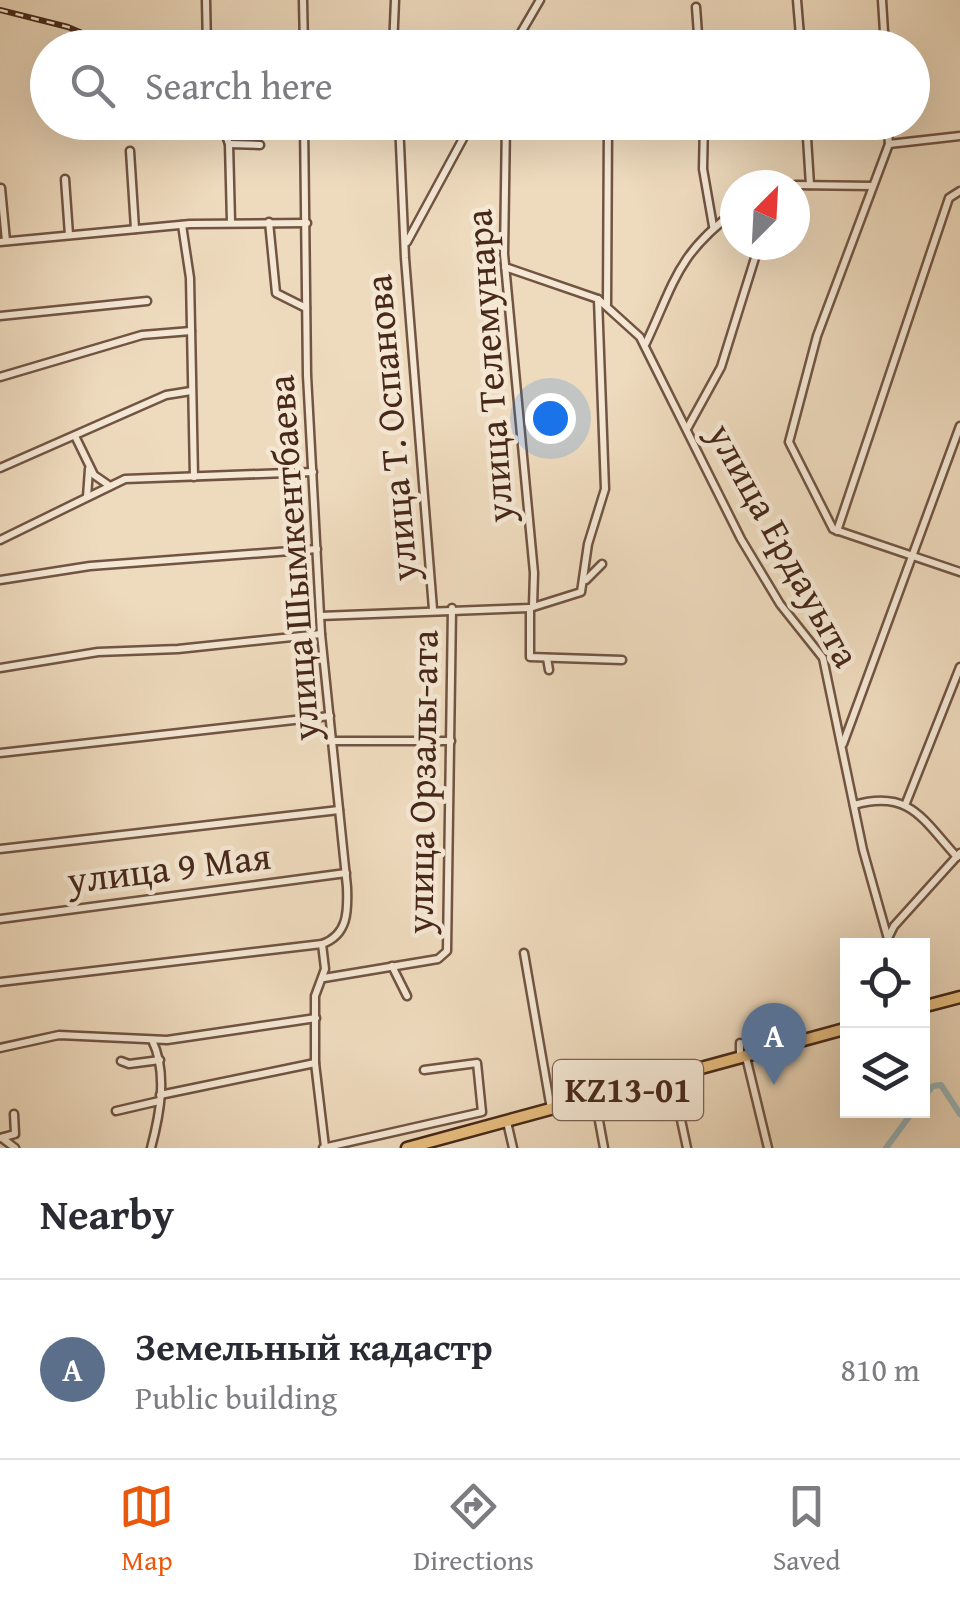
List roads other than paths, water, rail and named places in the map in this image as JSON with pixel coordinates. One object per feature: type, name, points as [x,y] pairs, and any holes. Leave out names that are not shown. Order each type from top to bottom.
[{"type":"highway","points":[[930,1005],[960,997]]},
{"type":"highway","name":"KZ13-01","points":[[407,1148],[840,1030]]},
{"type":"street","points":[[206,0],[207,30]]},
{"type":"street","points":[[304,0],[304,30]]},
{"type":"street","points":[[394,30],[395,0]]},
{"type":"street","points":[[522,30],[540,0]]},
{"type":"street","points":[[797,0],[800,30]]},
{"type":"street","points":[[882,0],[884,30]]},
{"type":"street","points":[[696,7],[698,30]]},
{"type":"street","points":[[930,139],[960,136]]},
{"type":"street","points":[[228,140],[231,222]]},
{"type":"street","name":"улица Шымкентбаева","points":[[305,140],[306,308],[320,634],[346,872],[344,925],[337,936],[322,944]]},
{"type":"street","name":"улица Т. Оспанова","points":[[400,140],[433,609]]},
{"type":"street","name":"улица Т. Оспанова","points":[[406,242],[462,140]]},
{"type":"street","name":"улица Телемунара","points":[[506,140],[505,267],[531,607],[530,658],[547,658]]},
{"type":"street","points":[[606,304],[608,140]]},
{"type":"street","points":[[704,140],[703,169],[713,226]]},
{"type":"street","points":[[807,140],[809,170]]},
{"type":"street","points":[[889,140],[817,336],[789,442],[836,531],[960,572]]},
{"type":"street","points":[[889,144],[924,140]]},
{"type":"street","points":[[229,144],[260,144]]},
{"type":"street","points":[[130,151],[135,230]]},
{"type":"street","points":[[65,179],[69,235]]},
{"type":"street","points":[[810,186],[873,186]]},
{"type":"street","points":[[1,188],[3,242],[231,222],[307,224]]},
{"type":"street","points":[[836,531],[948,203],[960,191]]},
{"type":"street","points":[[645,344],[684,256],[720,221]]},
{"type":"street","points":[[269,222],[276,292],[306,308]]},
{"type":"street","points":[[182,226],[190,278],[194,477]]},
{"type":"street","points":[[688,428],[721,367],[753,260]]},
{"type":"street","name":"улица Ердауыта","points":[[505,267],[598,299],[645,344],[756,565],[780,604],[824,658],[854,805],[888,938]]},
{"type":"street","points":[[585,581],[588,544],[605,489],[598,299]]},
{"type":"street","points":[[0,316],[147,301]]},
{"type":"street","points":[[0,377],[142,336],[191,331]]},
{"type":"street","points":[[0,468],[166,395],[191,391]]},
{"type":"street","points":[[842,746],[960,426]]},
{"type":"street","points":[[74,436],[101,484],[112,486]]},
{"type":"street","points":[[86,498],[89,468]]},
{"type":"street","points":[[0,540],[125,479],[312,472]]},
{"type":"street","points":[[0,580],[90,566],[317,549]]},
{"type":"street","points":[[320,616],[531,607],[576,597],[602,564]]},
{"type":"street","name":"улица Орзалы-ата","points":[[392,966],[444,956],[448,947],[452,608]]},
{"type":"street","points":[[0,668],[98,652],[178,649],[320,634]]},
{"type":"street","points":[[549,670],[547,658],[622,660]]},
{"type":"street","points":[[906,804],[960,667]]},
{"type":"street","points":[[0,752],[330,716]]},
{"type":"street","points":[[332,741],[452,741]]},
{"type":"street","points":[[854,805],[887,799],[906,804],[958,855],[894,926],[890,938]]},
{"type":"street","points":[[0,850],[339,810]]},
{"type":"street","name":"улица 9 Мая","points":[[0,919],[346,872]]},
{"type":"street","points":[[0,982],[322,944],[324,978],[315,996],[315,1062],[324,1148],[482,1112],[477,1063],[424,1070]]},
{"type":"street","points":[[524,953],[543,1083],[552,1110]]},
{"type":"street","points":[[324,978],[392,966],[408,996]]},
{"type":"street","points":[[0,1048],[62,1035],[173,1039],[316,1018]]},
{"type":"street","points":[[121,1060],[129,1064],[160,1058],[173,1039]]},
{"type":"street","points":[[151,1148],[160,1098],[160,1058],[152,1040]]},
{"type":"street","points":[[740,1043],[768,1148]]},
{"type":"street","points":[[116,1110],[315,1062]]},
{"type":"street","points":[[672,1078],[688,1148]]},
{"type":"street","points":[[595,1098],[604,1148]]},
{"type":"street","points":[[0,1138],[14,1134],[14,1114]]},
{"type":"street","points":[[507,1122],[514,1148]]},
{"type":"street","points":[[0,1138],[16,1148]]},
{"type":"waterway","points":[[930,1090],[941,1085],[960,1114]]},
{"type":"waterway","points":[[886,1148],[908,1118]]},
{"type":"railway","points":[[0,10],[75,30]]},
{"type":"place","name":"Земельный кадастр","points":[[774,1085]]}]
